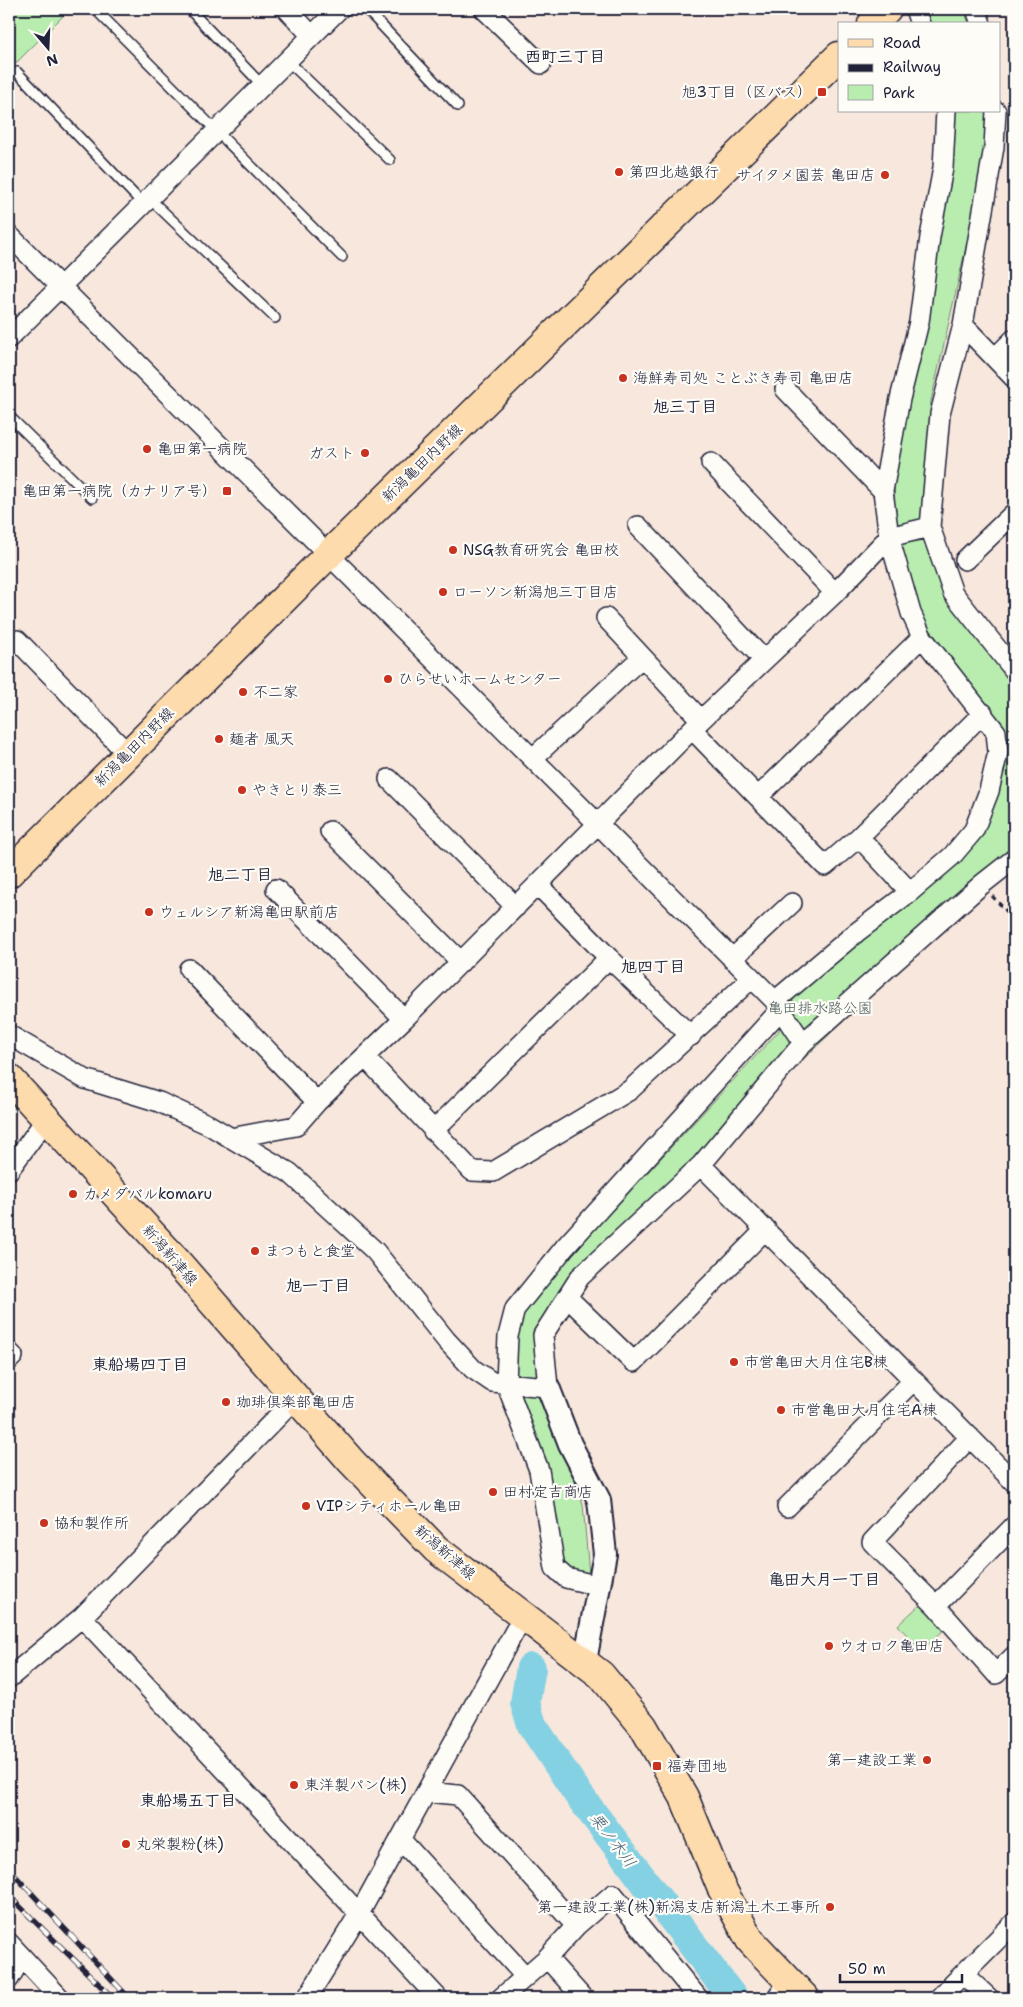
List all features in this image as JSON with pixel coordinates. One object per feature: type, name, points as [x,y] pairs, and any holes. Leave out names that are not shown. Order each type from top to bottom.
[{"type":"main road","points":[[874,22],[887,9]]},
{"type":"main road","name":"新潟亀田内野線","points":[[9,873],[329,554],[838,57]]},
{"type":"main road","name":"新潟新津線","points":[[9,1078],[173,1257],[295,1399],[436,1549],[601,1675],[643,1726],[684,1797],[721,1887],[750,1940],[790,1993]]},
{"type":"street","points":[[287,9],[312,36]]},
{"type":"street","points":[[9,338],[339,9]]},
{"type":"street","points":[[484,9],[540,64]]},
{"type":"street","points":[[915,9],[919,22]]},
{"type":"street","points":[[976,9],[981,22]]},
{"type":"street","points":[[599,1586],[566,1578],[556,1568],[539,1470],[506,1383],[508,1336],[515,1309],[566,1247],[778,1005],[857,932],[910,892],[952,856],[974,830],[989,792],[998,752],[996,732],[922,637],[911,613],[888,537],[883,491],[900,399],[919,322],[930,237],[943,168],[946,112]]},
{"type":"street","points":[[996,112],[994,147],[964,325],[940,414],[930,527],[953,593],[1014,670]]},
{"type":"street","points":[[9,235],[752,978],[778,1005],[803,1043]]},
{"type":"street","points":[[964,325],[1014,378]]},
{"type":"street","points":[[995,358],[1014,339]]},
{"type":"street","points":[[785,389],[883,491]]},
{"type":"street","points":[[711,463],[834,593]]},
{"type":"street","points":[[965,560],[1014,513]]},
{"type":"street","points":[[638,526],[764,660]]},
{"type":"street","points":[[230,1138],[296,1126],[316,1102],[404,1019],[697,725],[834,593],[888,537],[930,527]]},
{"type":"street","points":[[606,618],[758,797],[825,866],[859,837],[983,713]]},
{"type":"street","points":[[758,797],[922,637]]},
{"type":"street","points":[[17,640],[128,754]]},
{"type":"street","points":[[533,758],[641,658]]},
{"type":"street","points":[[389,779],[516,907]]},
{"type":"street","points":[[330,830],[461,962]]},
{"type":"street","points":[[859,837],[910,892]]},
{"type":"street","points":[[585,1661],[605,1554],[598,1500],[570,1444],[548,1388],[543,1335],[580,1277],[701,1165],[803,1043],[981,885],[1014,859]]},
{"type":"street","points":[[538,885],[691,1036]]},
{"type":"street","points":[[276,889],[404,1019]]},
{"type":"street","points":[[732,958],[792,903]]},
{"type":"street","points":[[433,1131],[610,958]]},
{"type":"street","points":[[188,969],[316,1102]]},
{"type":"street","points":[[365,1057],[472,1171],[493,1172],[630,1090],[752,978]]},
{"type":"street","points":[[9,1035],[85,1079],[159,1102],[209,1125],[290,1173],[375,1251],[446,1340],[474,1369],[492,1382],[548,1388]]},
{"type":"street","points":[[9,1170],[47,1118]]},
{"type":"street","points":[[701,1165],[1014,1482]]},
{"type":"street","points":[[567,1297],[634,1362],[766,1230]]},
{"type":"street","points":[[9,1352],[12,1356],[9,1360]]},
{"type":"street","points":[[786,1507],[914,1380]]},
{"type":"street","points":[[9,1678],[82,1616],[295,1399]]},
{"type":"street","points":[[970,1437],[872,1542],[936,1606],[996,1674],[1014,1656]]},
{"type":"street","points":[[936,1606],[1014,1526]]},
{"type":"street","points":[[82,1616],[438,1998]]},
{"type":"street","points":[[307,1998],[359,1914],[523,1616]]},
{"type":"street","points":[[426,1792],[458,1795],[576,1926]]},
{"type":"street","points":[[400,1838],[525,1976]]},
{"type":"street","points":[[501,1998],[547,1958],[576,1926],[613,1894],[698,1998]]},
{"type":"street","points":[[939,1998],[1014,1923]]},
{"type":"street","points":[[9,1943],[60,1998]]},
{"type":"street","points":[[9,1979],[22,1957]]},
{"type":"street","points":[[547,1958],[583,1998]]},
{"type":"street","points":[[963,1974],[989,1998]]},
{"type":"lane","points":[[95,9],[342,257]]},
{"type":"lane","points":[[189,9],[262,85]]},
{"type":"lane","points":[[366,9],[458,106]]},
{"type":"lane","points":[[287,60],[390,160]]},
{"type":"lane","points":[[17,72],[146,201],[276,318]]},
{"type":"lane","points":[[9,416],[92,498]]},
{"type":"path","points":[[981,885],[1014,919]]},
{"type":"green space","points":[[9,9],[70,9],[9,70]]},
{"type":"green space","points":[[923,9],[964,9],[968,22],[927,22]]},
{"type":"green space","name":"亀田排水路公園","points":[[951,112],[986,112],[983,172],[931,401],[922,512],[954,607],[1014,686],[1014,867],[959,912],[580,1270],[537,1335],[546,1398],[583,1504],[589,1575],[571,1574],[559,1560],[512,1373],[520,1310],[778,1032],[796,994],[985,823],[1006,764],[999,723],[919,614],[895,525],[894,471],[943,218]]},
{"type":"green space","points":[[923,1602],[946,1628],[921,1651],[898,1625]]},
{"type":"waterway","name":"栗ノ木川","points":[[531,1668],[525,1703],[532,1725],[578,1794],[733,1998]]},
{"type":"railway","points":[[9,1869],[129,1998]]},
{"type":"railway","points":[[9,1896],[113,1998]]},
{"type":"place","name":"旭3丁目（区バス）","points":[[822,92]]},
{"type":"place","name":"第四北越銀行","points":[[619,172]]},
{"type":"place","name":"サイタメ園芸 亀田店","points":[[885,175]]},
{"type":"place","name":"海鮮寿司処 ことぶき寿司 亀田店","points":[[623,378]]},
{"type":"place","name":"亀田第一病院","points":[[147,449]]},
{"type":"place","name":"ガスト","points":[[365,453]]},
{"type":"place","name":"亀田第一病院（カナリア号）","points":[[227,491]]},
{"type":"place","name":"NSG教育研究会 亀田校","points":[[453,550]]},
{"type":"place","name":"ローソン新潟旭三丁目店","points":[[443,592]]},
{"type":"place","name":"ひらせいホームセンター","points":[[388,679]]},
{"type":"place","name":"不二家","points":[[243,692]]},
{"type":"place","name":"麺者 風天","points":[[219,739]]},
{"type":"place","name":"やきとり泰三","points":[[242,790]]},
{"type":"place","name":"ウェルシア新潟亀田駅前店","points":[[149,912]]},
{"type":"place","name":"カメダバルkomaru","points":[[73,1194]]},
{"type":"place","name":"まつもと食堂","points":[[255,1251]]},
{"type":"place","name":"市営亀田大月住宅B棟","points":[[734,1362]]},
{"type":"place","name":"珈琲倶楽部亀田店","points":[[226,1402]]},
{"type":"place","name":"市営亀田大月住宅A棟","points":[[781,1410]]},
{"type":"place","name":"田村定吉商店","points":[[493,1492]]},
{"type":"place","name":"VIPシティホール亀田","points":[[306,1506]]},
{"type":"place","name":"協和製作所","points":[[44,1523]]},
{"type":"place","name":"ウオロク亀田店","points":[[829,1646]]},
{"type":"place","name":"第一建設工業","points":[[927,1760]]},
{"type":"place","name":"福寿団地","points":[[657,1766]]},
{"type":"place","name":"東洋製パン(株)","points":[[294,1785]]},
{"type":"place","name":"丸栄製粉(株)","points":[[126,1844]]},
{"type":"place","name":"第一建設工業(株)新潟支店新潟土木工事所","points":[[830,1907]]},
{"type":"district","name":"西町三丁目","points":[[565,56]]},
{"type":"district","name":"旭三丁目","points":[[685,406]]},
{"type":"district","name":"旭二丁目","points":[[240,874]]},
{"type":"district","name":"旭四丁目","points":[[653,966]]},
{"type":"district","name":"旭一丁目","points":[[318,1285]]},
{"type":"district","name":"東船場四丁目","points":[[140,1364]]},
{"type":"district","name":"亀田大月一丁目","points":[[824,1579]]},
{"type":"district","name":"東船場五丁目","points":[[188,1800]]}]
